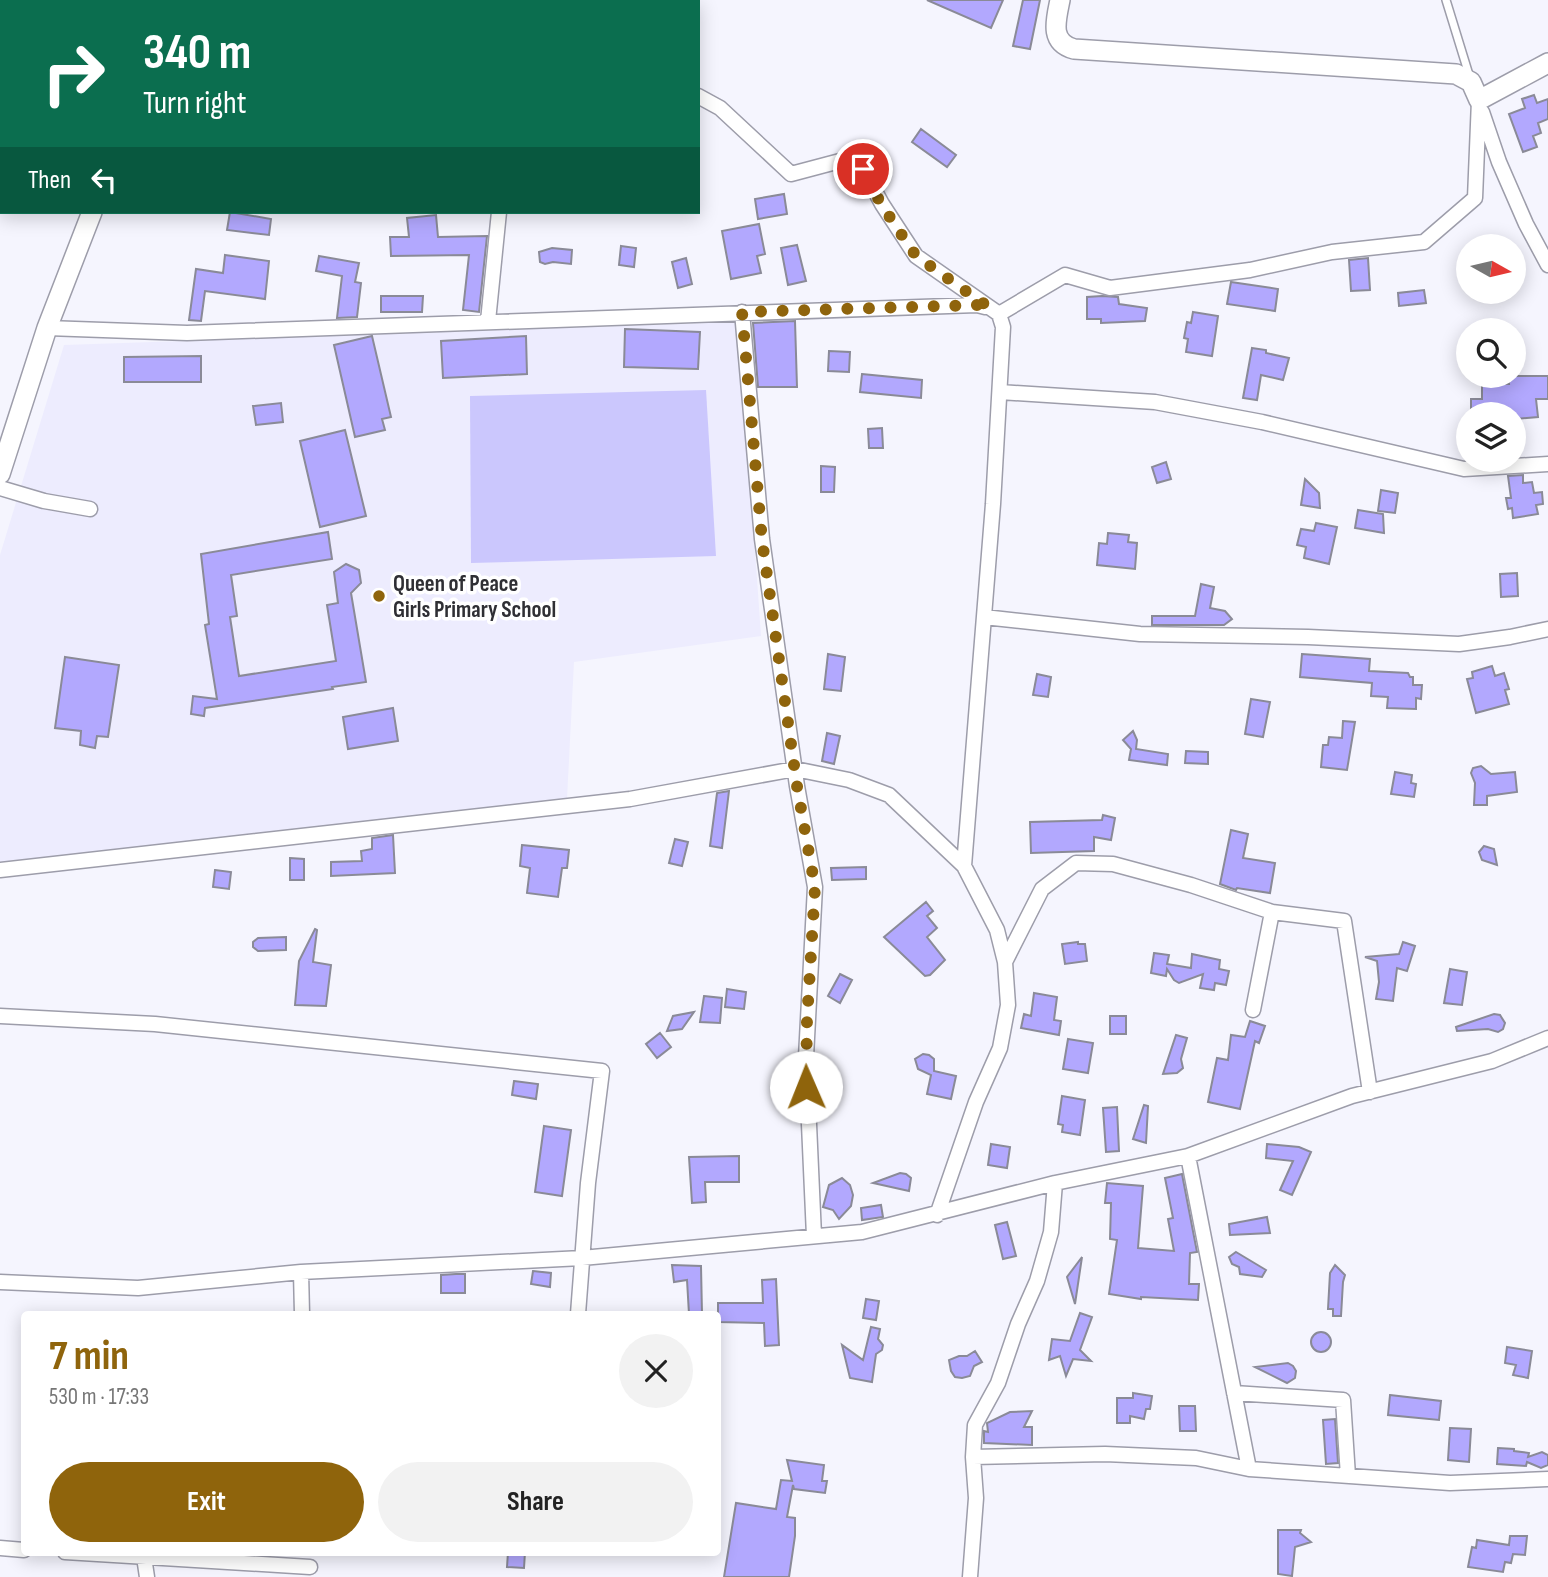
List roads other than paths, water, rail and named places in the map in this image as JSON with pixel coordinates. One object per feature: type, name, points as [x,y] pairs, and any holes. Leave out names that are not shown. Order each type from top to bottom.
[{"type":"street","points":[[1060,0],[1055,26],[1057,39],[1066,47],[1074,49],[1456,74],[1471,82],[1499,162],[1526,224],[1548,265]]},
{"type":"street","points":[[1479,100],[1548,63]]},
{"type":"street","points":[[700,97],[720,108],[791,174],[840,161],[863,169],[881,204],[916,256],[995,311],[1003,327],[985,617],[964,866]]},
{"type":"street","points":[[47,328],[187,333],[977,305],[995,311],[1065,275],[1110,288],[1250,270],[1332,252],[1424,242],[1475,198],[1479,100]]},
{"type":"street","points":[[0,474],[47,328],[91,214]]},
{"type":"street","points":[[488,321],[499,214]]},
{"type":"street","points":[[742,312],[762,540],[815,887],[806,1057],[814,1236]]},
{"type":"street","points":[[1000,391],[1156,402],[1262,422],[1464,469],[1548,464]]},
{"type":"street","points":[[0,488],[44,501],[90,509]]},
{"type":"street","points":[[985,617],[1140,634],[1308,637],[1459,644],[1510,638],[1548,629]]},
{"type":"street","points":[[0,870],[629,799],[795,769],[849,780],[889,795],[964,866],[997,930],[1005,962],[1008,1005],[1000,1048],[976,1102],[937,1214]]},
{"type":"street","points":[[1005,962],[1042,889],[1076,863],[1113,864],[1191,885],[1272,912],[1343,921],[1370,1092]]},
{"type":"street","points":[[1252,1010],[1272,912]]},
{"type":"street","points":[[0,1016],[155,1024],[602,1071],[588,1183],[578,1311]]},
{"type":"street","points":[[0,1282],[138,1288],[301,1272],[582,1258],[862,1232],[1055,1183],[1188,1156],[1370,1092],[1492,1061],[1548,1038]]},
{"type":"street","points":[[1188,1156],[1249,1469]]},
{"type":"street","points":[[970,1577],[976,1497],[973,1457],[975,1424],[998,1383],[1040,1269],[1051,1232],[1055,1183]]},
{"type":"street","points":[[301,1272],[302,1311]]},
{"type":"street","points":[[1234,1393],[1343,1400],[1348,1476]]},
{"type":"street","points":[[973,1457],[1105,1454],[1196,1458],[1249,1469],[1450,1483],[1548,1479]]},
{"type":"street","points":[[0,1548],[21,1550]]},
{"type":"street","points":[[128,1556],[310,1565]]},
{"type":"street","points":[[144,1557],[147,1577]]},
{"type":"lane","points":[[1446,0],[1471,82]]},
{"type":"place","name":"Queen of Peace Girls Primary School","points":[[379,596]]}]
